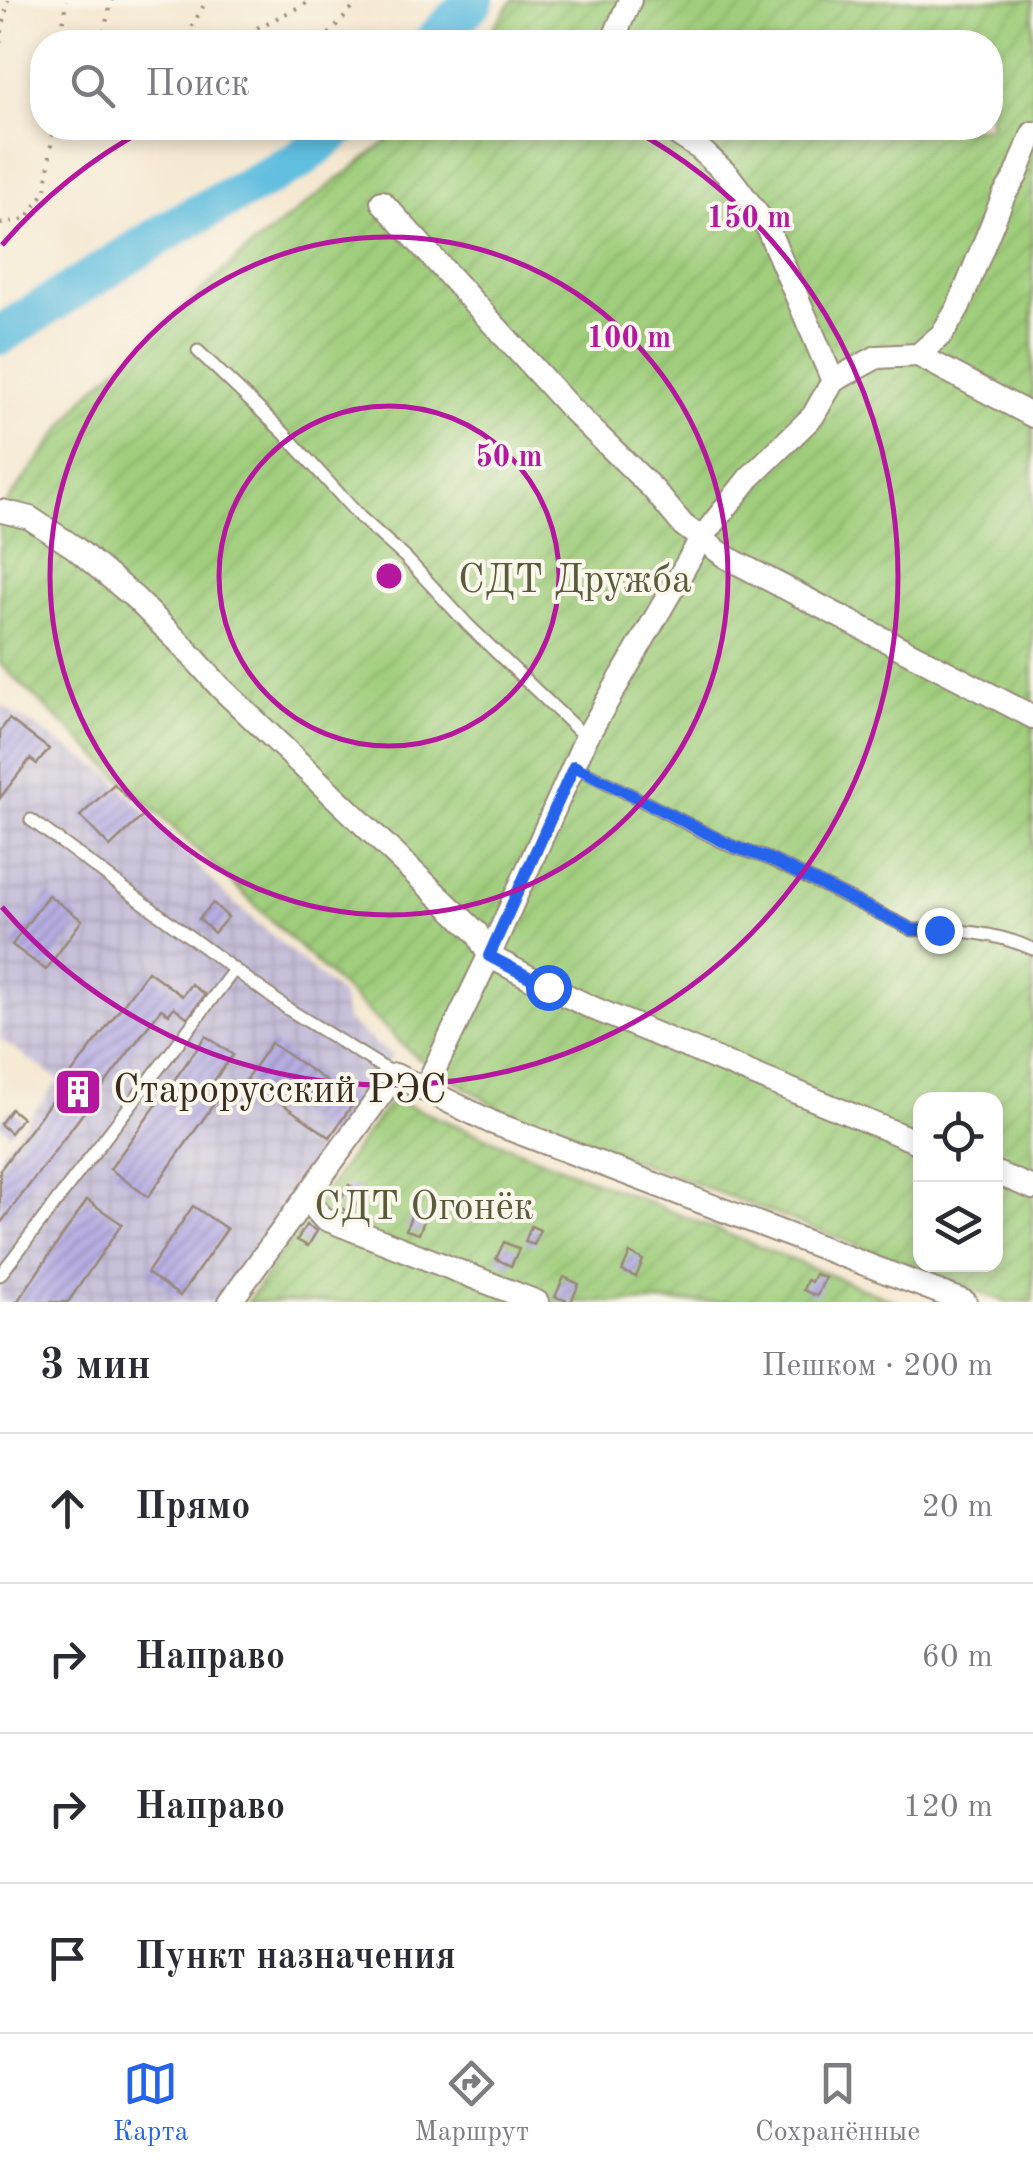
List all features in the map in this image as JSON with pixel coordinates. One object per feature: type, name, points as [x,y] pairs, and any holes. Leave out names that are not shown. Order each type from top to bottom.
[{"type":"street","points":[[617,30],[630,0]]},
{"type":"street","points":[[918,355],[942,334],[958,308],[1004,195],[1025,178],[1033,133]]},
{"type":"street","points":[[685,140],[729,176],[767,228],[833,381]]},
{"type":"street","points":[[382,202],[570,408],[700,539],[726,557],[1033,717]]},
{"type":"street","points":[[425,1089],[586,738],[700,539],[749,478],[814,416],[833,381],[877,357],[918,355],[1033,416]]},
{"type":"street","points":[[2,511],[30,518],[74,547],[135,598],[220,687],[477,933],[489,956],[595,1009],[913,1140]]},
{"type":"street","points":[[230,1302],[394,1076],[492,1122],[965,1302]]},
{"type":"street","points":[[1003,1176],[1033,1188]]},
{"type":"street","points":[[306,1198],[322,1218],[537,1302]]},
{"type":"lane","points":[[198,351],[469,626],[586,738]]},
{"type":"lane","points":[[574,766],[732,846],[767,858],[913,930],[1006,937],[1033,949]]},
{"type":"lane","points":[[31,820],[288,1009],[394,1076]]},
{"type":"lane","points":[[0,1276],[234,970]]},
{"type":"path","points":[[0,43],[8,0]]},
{"type":"path","points":[[63,30],[66,0]]},
{"type":"path","points":[[104,30],[112,0]]},
{"type":"path","points":[[190,30],[207,0]]},
{"type":"path","points":[[254,30],[308,0]]},
{"type":"path","points":[[333,30],[360,0]]},
{"type":"path","points":[[0,224],[26,219],[46,190],[52,140]]},
{"type":"shaded area","points":[[0,705],[111,775],[224,894],[341,995],[347,1021],[392,1056],[219,1302],[0,1302],[0,1155],[59,1080],[0,1039]]},
{"type":"green space","name":"СДТ Дружба","points":[[513,0],[1033,0],[1033,1302],[1006,1302],[927,1272],[1003,1272],[1003,1092],[913,1092],[913,1267],[502,1110],[415,1056],[0,664],[0,512],[87,395],[240,256],[389,140],[1003,140],[1003,30],[492,30]]},
{"type":"green space","name":"СДТ Огонёк","points":[[391,1099],[897,1302],[247,1302]]},
{"type":"building","points":[[9,719],[49,749],[37,764],[30,759],[0,798],[0,731]]},
{"type":"building","points":[[114,784],[144,815],[110,847],[80,816]]},
{"type":"building","points":[[48,895],[82,920],[46,970],[12,945]]},
{"type":"building","points":[[213,903],[228,917],[214,933],[199,919]]},
{"type":"building","name":"Старорусский РЭС","points":[[148,971],[182,996],[191,984],[205,995],[188,1018],[174,1007],[169,1014],[161,1009],[0,1224],[0,1170]]},
{"type":"building","points":[[206,1036],[233,1055],[205,1093],[216,1101],[148,1197],[110,1169]]},
{"type":"building","points":[[271,1043],[355,1101],[330,1137],[246,1079]]},
{"type":"building","points":[[11,1109],[22,1118],[10,1133],[0,1124]]},
{"type":"building","points":[[349,1185],[363,1193],[351,1214],[337,1205]]},
{"type":"building","points":[[87,1200],[122,1224],[68,1302],[17,1302]]},
{"type":"building","points":[[193,1206],[227,1229],[180,1296],[147,1273]]},
{"type":"building","points":[[412,1213],[425,1218],[419,1234],[406,1230]]},
{"type":"building","points":[[306,1225],[317,1231],[308,1246],[297,1240]]},
{"type":"building","points":[[531,1226],[540,1230],[534,1245],[525,1242]]},
{"type":"building","points":[[504,1242],[519,1249],[511,1266],[496,1259]]},
{"type":"building","points":[[630,1253],[643,1260],[636,1277],[622,1271]]},
{"type":"building","points":[[815,1274],[825,1278],[817,1296],[803,1290]]},
{"type":"building","points":[[564,1277],[579,1284],[571,1302],[555,1297]]},
{"type":"waterway","points":[[445,30],[474,0]]},
{"type":"waterway","points":[[0,335],[177,225],[298,161],[324,140]]},
{"type":"place","name":"Старорусский РЭС","points":[[78,1092]]},
{"type":"route","points":[[548,987],[489,956],[574,766],[732,846],[767,858],[913,930],[939,930]]}]
